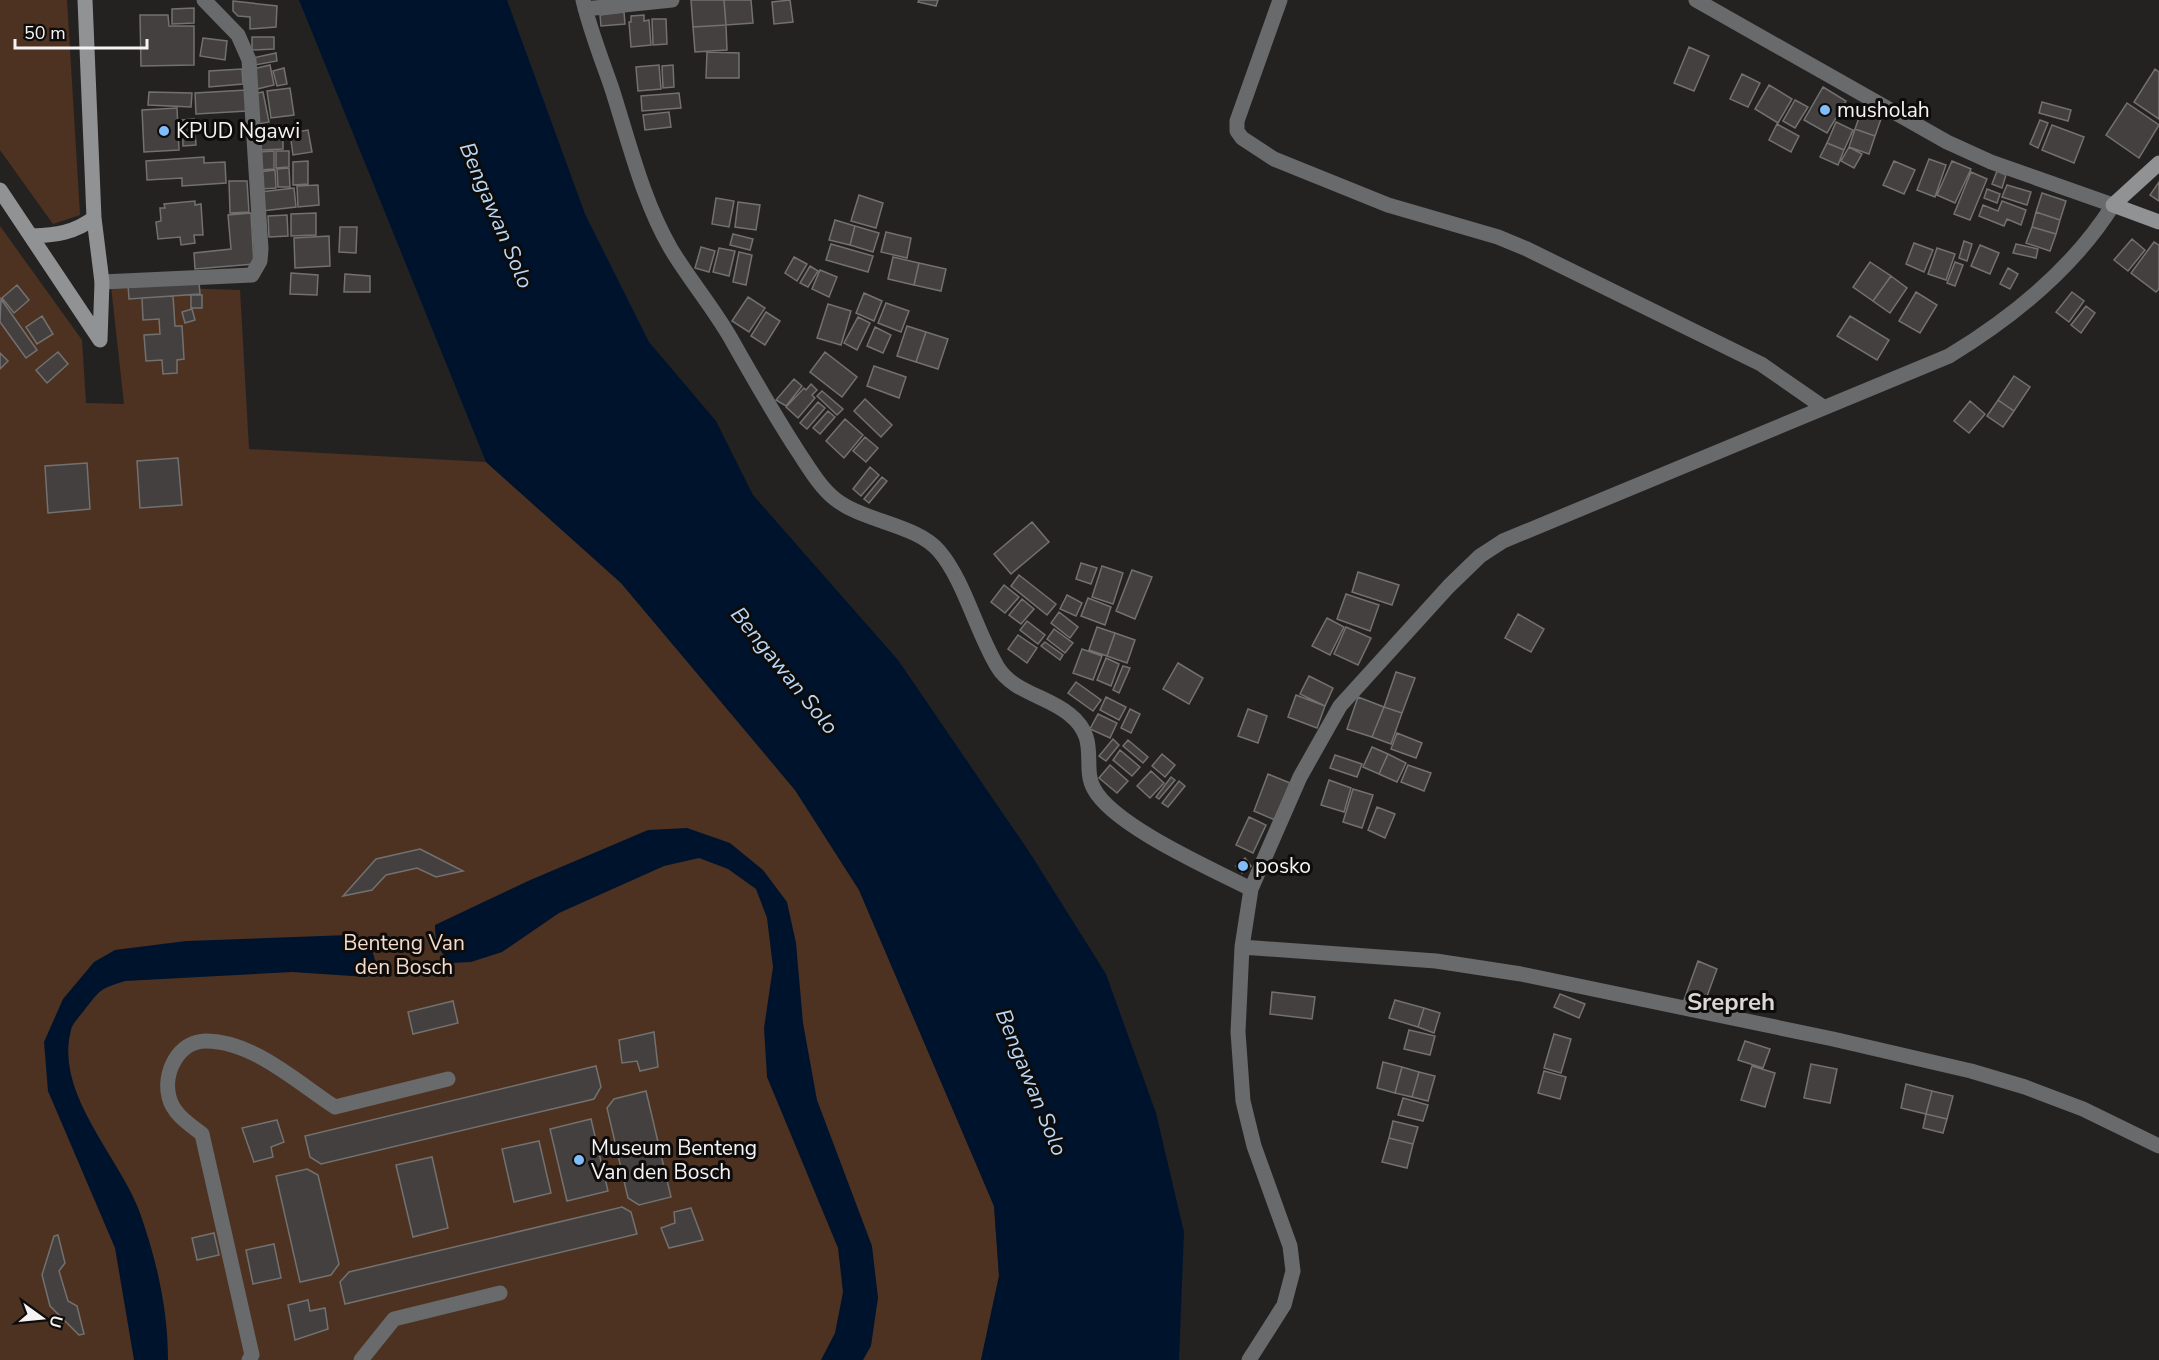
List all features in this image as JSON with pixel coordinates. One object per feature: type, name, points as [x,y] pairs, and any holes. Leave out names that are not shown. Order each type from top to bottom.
[{"type":"street","points":[[0,190],[100,340],[102,282],[94,218],[85,0]]},
{"type":"street","points":[[102,282],[252,276],[258,268],[261,249],[249,60],[238,35],[204,0]]},
{"type":"street","points":[[672,0],[584,4],[632,152],[670,247],[728,334],[760,395],[813,474],[835,499],[866,515],[926,539],[937,549],[954,572],[999,669],[1009,680],[1070,714],[1082,728],[1090,754],[1092,786],[1099,797],[1142,831],[1251,890]]},
{"type":"street","points":[[1280,0],[1237,121],[1238,131],[1253,147],[1274,159],[1388,206],[1498,237],[1527,249],[1761,364],[1823,407]]},
{"type":"street","points":[[1696,0],[1947,142],[2001,165],[2159,222]]},
{"type":"street","points":[[1249,1360],[1284,1305],[1293,1271],[1290,1246],[1254,1146],[1244,1101],[1238,1032],[1242,947],[1251,890],[1300,777],[1340,706],[1397,642],[1480,556],[1503,541],[1948,356],[1996,327],[2033,297],[2097,231],[2113,205],[2159,163]]},
{"type":"street","points":[[32,236],[63,234],[83,227],[94,218]]},
{"type":"street","points":[[1242,947],[1436,962],[1521,974],[1833,1039],[1971,1071],[2025,1087],[2083,1109],[2159,1146]]},
{"type":"street","points":[[249,1360],[252,1355],[202,1134],[180,1117],[169,1098],[168,1078],[176,1056],[191,1044],[205,1040],[228,1044],[256,1055],[334,1107],[448,1079]]},
{"type":"street","points":[[361,1360],[394,1319],[500,1293]]},
{"type":"green space","points":[[0,0],[67,0],[80,215],[53,224],[0,150]]},
{"type":"green space","name":"Benteng Van den Bosch","points":[[0,226],[82,340],[86,403],[124,404],[111,286],[240,290],[249,449],[486,462],[621,583],[795,790],[859,890],[994,1206],[999,1276],[981,1360],[0,1360]]},
{"type":"water","name":"Bengawan Solo","points":[[299,0],[507,0],[585,214],[649,342],[716,421],[753,495],[898,660],[1030,853],[1106,974],[1156,1113],[1184,1232],[1179,1360],[981,1360],[999,1276],[994,1206],[859,890],[795,790],[621,583],[486,462]]},
{"type":"water","points":[[687,828],[730,843],[763,870],[787,902],[796,943],[803,1023],[817,1100],[872,1246],[878,1298],[871,1346],[863,1360],[821,1360],[835,1333],[843,1292],[838,1248],[767,1077],[764,1028],[773,967],[767,918],[756,889],[728,869],[699,858],[664,866],[559,913],[502,952],[471,962],[452,963],[441,951],[437,942],[435,925],[528,881],[648,830]]},
{"type":"water","points":[[348,935],[364,943],[371,950],[376,967],[367,977],[292,972],[125,981],[101,991],[73,1025],[68,1054],[72,1078],[80,1101],[131,1192],[140,1213],[152,1249],[160,1286],[166,1323],[168,1360],[134,1360],[115,1248],[48,1091],[44,1042],[63,999],[94,962],[115,950],[186,941]]},
{"type":"building","points":[[691,0],[724,0],[726,25],[693,27]]},
{"type":"building","points":[[724,0],[751,0],[753,23],[726,25]]},
{"type":"building","points":[[790,0],[793,22],[774,24],[772,2]]},
{"type":"building","points":[[919,0],[938,0],[936,6],[918,2]]},
{"type":"building","points":[[233,1],[277,6],[276,27],[250,29],[250,17],[238,16],[233,11]]},
{"type":"building","points":[[194,8],[194,23],[172,24],[172,9]]},
{"type":"building","points":[[624,12],[625,24],[601,26],[600,15]]},
{"type":"building","points":[[140,15],[168,15],[169,26],[194,26],[194,65],[141,66]]},
{"type":"building","points":[[644,15],[644,21],[649,20],[651,45],[631,47],[629,22],[631,22],[631,16]]},
{"type":"building","points":[[652,19],[666,19],[667,44],[653,45]]},
{"type":"building","points":[[726,25],[727,50],[695,52],[693,27]]},
{"type":"building","points":[[252,37],[274,37],[274,49],[252,50]]},
{"type":"building","points":[[203,38],[227,41],[225,60],[200,56]]},
{"type":"building","points":[[1689,47],[1709,56],[1694,91],[1674,83]]},
{"type":"building","points":[[707,52],[739,53],[739,78],[706,78]]},
{"type":"building","points":[[276,53],[277,61],[255,65],[253,58]]},
{"type":"building","points":[[270,65],[274,85],[257,89],[253,69]]},
{"type":"building","points":[[659,65],[661,89],[638,91],[636,67]]},
{"type":"building","points":[[673,65],[674,87],[663,88],[662,66]]},
{"type":"building","points":[[284,68],[287,84],[277,86],[273,71]]},
{"type":"building","points":[[242,69],[243,84],[209,87],[209,71]]},
{"type":"building","points":[[2155,69],[2159,72],[2159,119],[2134,102]]},
{"type":"building","points":[[1742,74],[1760,83],[1748,107],[1730,99]]},
{"type":"building","points":[[1769,85],[1792,99],[1778,123],[1755,109]]},
{"type":"building","name":"musholah","points":[[1823,87],[1846,101],[1827,133],[1804,120]]},
{"type":"building","points":[[290,88],[294,115],[271,118],[267,91]]},
{"type":"building","points":[[246,90],[247,111],[196,114],[195,93]]},
{"type":"building","points":[[149,92],[192,93],[191,107],[148,105]]},
{"type":"building","points":[[263,92],[269,122],[258,124],[253,94]]},
{"type":"building","points":[[679,93],[681,108],[642,111],[641,96]]},
{"type":"building","points":[[1795,100],[1808,107],[1795,128],[1783,121]]},
{"type":"building","points":[[2042,102],[2071,110],[2068,121],[2039,113]]},
{"type":"building","points":[[2127,103],[2159,125],[2139,158],[2106,135]]},
{"type":"building","points":[[177,108],[179,150],[144,152],[142,110]]},
{"type":"building","points":[[669,112],[671,127],[645,130],[643,115]]},
{"type":"building","points":[[1861,112],[1881,119],[1875,136],[1855,129]]},
{"type":"building","points":[[194,119],[196,145],[183,146],[182,120]]},
{"type":"building","points":[[2040,120],[2048,123],[2038,148],[2030,144]]},
{"type":"building","points":[[1836,122],[1853,130],[1844,150],[1827,143]]},
{"type":"building","points":[[1777,124],[1799,136],[1791,152],[1769,140]]},
{"type":"building","points":[[2052,125],[2084,137],[2074,163],[2042,150]]},
{"type":"building","points":[[1855,129],[1875,136],[1869,154],[1849,147]]},
{"type":"building","points":[[308,130],[312,152],[293,155],[290,133]]},
{"type":"building","points":[[283,139],[283,149],[261,150],[261,140]]},
{"type":"building","points":[[1827,143],[1844,150],[1838,165],[1820,157]]},
{"type":"building","points":[[1849,147],[1862,154],[1854,168],[1841,161]]},
{"type":"building","points":[[274,151],[274,169],[259,170],[258,152]]},
{"type":"building","points":[[276,151],[289,151],[289,167],[276,168]]},
{"type":"building","points":[[204,157],[204,163],[225,162],[226,183],[182,186],[182,178],[147,180],[146,161]]},
{"type":"building","points":[[1929,159],[1946,165],[1935,197],[1917,190]]},
{"type":"building","points":[[308,161],[308,184],[293,185],[293,162]]},
{"type":"building","points":[[1894,161],[1915,170],[1904,194],[1883,185]]},
{"type":"building","points":[[1952,161],[1971,169],[1955,203],[1937,195]]},
{"type":"building","points":[[289,168],[290,187],[278,187],[277,169]]},
{"type":"building","points":[[275,170],[276,188],[260,189],[259,172]]},
{"type":"building","points":[[1997,171],[2006,175],[2002,188],[1992,184]]},
{"type":"building","points":[[1971,172],[1987,179],[1970,220],[1954,214]]},
{"type":"building","points":[[229,181],[247,181],[249,212],[230,213]]},
{"type":"building","points":[[2159,182],[2159,201],[2150,195]]},
{"type":"building","points":[[318,185],[319,205],[298,207],[297,186]]},
{"type":"building","points":[[2007,185],[2031,192],[2027,205],[2002,197]]},
{"type":"building","points":[[294,188],[296,207],[262,211],[260,192]]},
{"type":"building","points":[[1987,189],[2000,194],[1997,203],[1984,198]]},
{"type":"building","points":[[2042,193],[2066,201],[2060,220],[2036,212]]},
{"type":"building","points":[[859,195],[883,203],[876,228],[851,221]]},
{"type":"building","points":[[716,198],[734,201],[729,227],[712,224]]},
{"type":"building","points":[[195,201],[195,205],[201,204],[203,235],[194,235],[195,243],[181,245],[180,237],[158,239],[156,222],[161,221],[160,208],[165,208],[164,204]]},
{"type":"building","points":[[2002,201],[2026,210],[2021,225],[2007,219],[2004,226],[1979,216],[1983,205],[1998,211]]},
{"type":"building","points":[[738,202],[760,205],[756,230],[735,227]]},
{"type":"building","points":[[2036,212],[2060,220],[2056,234],[2032,227]]},
{"type":"building","points":[[251,213],[254,264],[195,269],[194,253],[231,249],[228,215]]},
{"type":"building","points":[[316,213],[316,235],[291,236],[291,214]]},
{"type":"building","points":[[287,215],[288,236],[269,237],[268,216]]},
{"type":"building","points":[[835,220],[855,226],[850,245],[829,240]]},
{"type":"building","points":[[855,226],[879,233],[873,252],[850,245]]},
{"type":"building","points":[[340,227],[357,227],[356,253],[339,252]]},
{"type":"building","points":[[2032,227],[2056,234],[2050,251],[2026,243]]},
{"type":"building","points":[[886,232],[911,238],[907,258],[881,252]]},
{"type":"building","points":[[733,234],[753,239],[750,250],[730,245]]},
{"type":"building","points":[[329,236],[330,266],[295,268],[294,238]]},
{"type":"building","points":[[2132,239],[2145,250],[2128,271],[2114,260]]},
{"type":"building","points":[[1964,241],[1972,244],[1967,261],[1959,258]]},
{"type":"building","points":[[2154,242],[2159,245],[2159,289],[2156,292],[2131,273]]},
{"type":"building","points":[[1914,243],[1933,250],[1924,272],[1906,264]]},
{"type":"building","points":[[831,244],[873,256],[868,272],[826,260]]},
{"type":"building","points":[[2016,244],[2038,249],[2036,258],[2013,253]]},
{"type":"building","points":[[1980,245],[1999,253],[1990,274],[1971,266]]},
{"type":"building","points":[[701,247],[715,251],[709,272],[695,268]]},
{"type":"building","points":[[719,248],[735,251],[729,276],[713,272]]},
{"type":"building","points":[[1937,248],[1955,254],[1946,280],[1928,274]]},
{"type":"building","points":[[739,252],[752,255],[746,285],[733,282]]},
{"type":"building","points":[[794,257],[807,264],[797,281],[785,273]]},
{"type":"building","points":[[893,257],[919,263],[914,285],[888,279]]},
{"type":"building","points":[[1870,262],[1891,276],[1873,301],[1853,287]]},
{"type":"building","points":[[1955,262],[1963,265],[1955,286],[1947,283]]},
{"type":"building","points":[[919,263],[946,269],[941,291],[914,285]]},
{"type":"building","points":[[810,266],[818,271],[808,287],[800,283]]},
{"type":"building","points":[[2008,268],[2018,274],[2010,289],[2000,284]]},
{"type":"building","points":[[820,270],[837,277],[829,297],[812,289]]},
{"type":"building","points":[[291,273],[318,275],[317,295],[290,294]]},
{"type":"building","points":[[345,274],[370,276],[370,292],[344,292]]},
{"type":"building","points":[[1891,276],[1907,288],[1890,313],[1873,301]]},
{"type":"building","points":[[199,282],[200,294],[129,299],[128,285]]},
{"type":"building","points":[[17,285],[29,300],[14,313],[2,298]]},
{"type":"building","points":[[1916,292],[1937,305],[1920,333],[1899,321]]},
{"type":"building","points":[[2072,292],[2084,301],[2069,322],[2056,312]]},
{"type":"building","points":[[864,293],[882,301],[874,321],[856,313]]},
{"type":"building","points":[[191,295],[202,295],[202,308],[191,308]]},
{"type":"building","points":[[173,296],[175,326],[182,326],[184,359],[177,360],[177,373],[163,374],[162,360],[146,361],[144,335],[160,334],[159,319],[143,320],[142,298]]},
{"type":"building","points":[[748,297],[765,308],[749,332],[732,321]]},
{"type":"building","points":[[1,299],[37,350],[26,358],[0,322]]},
{"type":"building","points":[[886,303],[909,311],[901,332],[878,323]]},
{"type":"building","points":[[828,304],[851,311],[841,345],[817,338]]},
{"type":"building","points":[[2086,306],[2095,313],[2081,333],[2071,325]]},
{"type":"building","points":[[192,309],[195,320],[185,323],[182,312]]},
{"type":"building","points":[[766,312],[780,321],[765,345],[751,336]]},
{"type":"building","points":[[42,316],[53,334],[37,344],[26,327]]},
{"type":"building","points":[[1850,316],[1889,340],[1877,360],[1837,336]]},
{"type":"building","points":[[858,317],[870,323],[857,350],[844,343]]},
{"type":"building","points":[[907,326],[926,332],[916,362],[897,356]]},
{"type":"building","points":[[875,327],[891,335],[883,353],[867,346]]},
{"type":"building","points":[[926,332],[948,339],[938,369],[916,362]]},
{"type":"building","points":[[58,352],[68,364],[47,383],[36,370]]},
{"type":"building","points":[[825,352],[857,377],[842,397],[810,372]]},
{"type":"building","points":[[0,353],[8,361],[0,369]]},
{"type":"building","points":[[874,366],[906,377],[899,398],[867,386]]},
{"type":"building","points":[[2014,376],[2030,387],[2014,411],[1998,400]]},
{"type":"building","points":[[794,379],[802,386],[786,406],[776,400]]},
{"type":"building","points":[[811,384],[817,390],[812,395],[815,398],[798,418],[786,407]]},
{"type":"building","points":[[822,391],[843,409],[837,415],[817,396]]},
{"type":"building","points":[[865,399],[892,425],[881,437],[854,411]]},
{"type":"building","points":[[1998,400],[2014,411],[2003,427],[1987,416]]},
{"type":"building","points":[[1970,401],[1985,414],[1969,433],[1954,421]]},
{"type":"building","points":[[818,402],[825,408],[807,429],[800,423]]},
{"type":"building","points":[[828,411],[835,417],[820,434],[813,428]]},
{"type":"building","points":[[845,419],[863,435],[844,458],[826,441]]},
{"type":"building","points":[[865,437],[878,448],[866,462],[853,451]]},
{"type":"building","points":[[178,458],[182,505],[140,508],[137,461]]},
{"type":"building","points":[[87,463],[90,509],[48,513],[45,466]]},
{"type":"building","points":[[870,467],[879,475],[861,496],[853,489]]},
{"type":"building","points":[[882,477],[887,481],[869,503],[864,499]]},
{"type":"building","points":[[1032,522],[1049,542],[1011,574],[994,554]]},
{"type":"building","points":[[1081,563],[1097,568],[1091,584],[1076,579]]},
{"type":"building","points":[[1102,566],[1123,573],[1113,604],[1092,597]]},
{"type":"building","points":[[1132,570],[1152,577],[1135,619],[1116,611]]},
{"type":"building","points":[[1358,572],[1399,585],[1392,605],[1352,592]]},
{"type":"building","points":[[1019,575],[1056,604],[1047,615],[1011,586]]},
{"type":"building","points":[[1004,585],[1019,597],[1005,613],[991,602]]},
{"type":"building","points":[[1346,594],[1379,605],[1370,631],[1337,619]]},
{"type":"building","points":[[1067,595],[1082,603],[1076,616],[1060,609]]},
{"type":"building","points":[[1088,598],[1111,607],[1105,625],[1081,616]]},
{"type":"building","points":[[1022,599],[1034,609],[1021,624],[1009,615]]},
{"type":"building","points":[[1059,612],[1078,627],[1070,638],[1051,623]]},
{"type":"building","points":[[1518,614],[1544,629],[1531,652],[1505,638]]},
{"type":"building","points":[[1327,618],[1344,627],[1330,655],[1312,646]]},
{"type":"building","points":[[1027,621],[1045,635],[1038,644],[1020,630]]},
{"type":"building","points":[[1097,627],[1115,633],[1107,656],[1089,650]]},
{"type":"building","points":[[1346,627],[1371,638],[1358,665],[1334,654]]},
{"type":"building","points":[[1054,629],[1073,643],[1065,653],[1047,639]]},
{"type":"building","points":[[1115,633],[1135,640],[1127,663],[1107,656]]},
{"type":"building","points":[[1018,635],[1037,648],[1027,663],[1008,649]]},
{"type":"building","points":[[1045,642],[1063,655],[1060,660],[1041,646]]},
{"type":"building","points":[[1082,649],[1102,656],[1093,680],[1073,673]]},
{"type":"building","points":[[1106,658],[1119,664],[1111,686],[1097,680]]},
{"type":"building","points":[[1178,663],[1203,678],[1189,704],[1163,689]]},
{"type":"building","points":[[1123,666],[1130,668],[1119,693],[1113,690]]},
{"type":"building","points":[[1396,672],[1415,678],[1402,713],[1384,707]]},
{"type":"building","points":[[1309,676],[1333,688],[1325,706],[1300,694]]},
{"type":"building","points":[[1076,682],[1101,700],[1093,711],[1068,693]]},
{"type":"building","points":[[1296,695],[1325,706],[1317,728],[1288,717]]},
{"type":"building","points":[[1106,697],[1126,707],[1119,720],[1100,710]]},
{"type":"building","points":[[1358,697],[1384,707],[1372,737],[1347,729]]},
{"type":"building","points":[[1384,707],[1402,713],[1391,744],[1372,737]]},
{"type":"building","points":[[1130,709],[1140,714],[1131,733],[1121,728]]},
{"type":"building","points":[[1248,709],[1267,716],[1258,743],[1238,736]]},
{"type":"building","points":[[1098,714],[1117,723],[1110,738],[1090,729]]},
{"type":"building","points":[[1397,733],[1422,743],[1416,758],[1391,749]]},
{"type":"building","points":[[1113,739],[1119,745],[1106,761],[1099,756]]},
{"type":"building","points":[[1128,740],[1148,757],[1143,763],[1123,746]]},
{"type":"building","points":[[1372,747],[1388,754],[1379,774],[1363,767]]},
{"type":"building","points":[[1120,750],[1140,767],[1132,776],[1113,760]]},
{"type":"building","points":[[1162,754],[1175,765],[1165,777],[1152,766]]},
{"type":"building","points":[[1388,754],[1406,763],[1397,782],[1379,774]]},
{"type":"building","points":[[1335,755],[1362,764],[1357,777],[1330,768]]},
{"type":"building","points":[[1110,765],[1128,781],[1117,793],[1099,778]]},
{"type":"building","points":[[1408,765],[1431,773],[1424,791],[1401,782]]},
{"type":"building","points":[[1151,771],[1164,783],[1150,798],[1137,786]]},
{"type":"building","points":[[1268,774],[1290,783],[1275,820],[1254,811]]},
{"type":"building","points":[[1171,777],[1175,780],[1159,799],[1156,797]]},
{"type":"building","points":[[1329,780],[1351,788],[1344,812],[1321,805]]},
{"type":"building","points":[[1179,781],[1185,786],[1168,807],[1162,803]]},
{"type":"building","points":[[1353,789],[1373,795],[1362,828],[1343,822]]},
{"type":"building","points":[[1377,807],[1395,814],[1385,838],[1368,830]]},
{"type":"building","points":[[1249,817],[1266,825],[1253,853],[1236,845]]},
{"type":"building","points":[[420,849],[463,871],[436,877],[417,868],[386,875],[372,890],[343,896],[376,859]]},
{"type":"building","name":"posko","points":[[1245,858],[1251,866],[1242,873],[1236,866]]},
{"type":"building","points":[[1698,961],[1717,969],[1703,1007],[1684,1000]]},
{"type":"building","points":[[1272,992],[1315,997],[1312,1019],[1270,1014]]},
{"type":"building","points":[[1560,994],[1585,1004],[1579,1018],[1554,1007]]},
{"type":"building","points":[[1395,1000],[1424,1008],[1418,1027],[1389,1018]]},
{"type":"building","points":[[453,1001],[458,1023],[413,1034],[408,1012]]},
{"type":"building","points":[[1424,1008],[1440,1013],[1434,1033],[1418,1027]]},
{"type":"building","points":[[1409,1030],[1435,1036],[1430,1055],[1404,1049]]},
{"type":"building","points":[[654,1032],[658,1067],[640,1071],[637,1061],[622,1063],[619,1040]]},
{"type":"building","points":[[1554,1034],[1571,1039],[1561,1073],[1544,1068]]},
{"type":"building","points":[[1745,1041],[1770,1049],[1763,1068],[1738,1060]]},
{"type":"building","points":[[1383,1062],[1402,1067],[1395,1093],[1377,1088]]},
{"type":"building","points":[[1811,1064],[1837,1069],[1830,1103],[1804,1098]]},
{"type":"building","points":[[596,1066],[601,1087],[594,1099],[321,1164],[310,1157],[305,1136]]},
{"type":"building","points":[[1752,1066],[1775,1073],[1765,1107],[1741,1100]]},
{"type":"building","points":[[1402,1067],[1419,1072],[1412,1097],[1395,1093]]},
{"type":"building","points":[[1544,1071],[1566,1077],[1560,1099],[1538,1093]]},
{"type":"building","points":[[1419,1072],[1435,1076],[1428,1101],[1412,1097]]},
{"type":"building","points":[[1906,1084],[1932,1091],[1926,1114],[1901,1108]]},
{"type":"building","points":[[646,1091],[671,1197],[639,1205],[628,1198],[607,1108],[614,1099]]},
{"type":"building","points":[[1932,1091],[1953,1096],[1947,1119],[1926,1114]]},
{"type":"building","points":[[1403,1098],[1428,1105],[1423,1121],[1398,1115]]},
{"type":"building","points":[[1926,1114],[1947,1119],[1943,1133],[1923,1128]]},
{"type":"building","name":"Museum Benteng Van den Bosch","points":[[591,1119],[608,1191],[567,1201],[550,1129]]},
{"type":"building","points":[[277,1120],[284,1142],[271,1147],[273,1157],[254,1162],[242,1128]]},
{"type":"building","points":[[1393,1121],[1418,1127],[1413,1144],[1389,1138]]},
{"type":"building","points":[[1389,1138],[1413,1144],[1407,1168],[1382,1162]]},
{"type":"building","points":[[539,1141],[551,1193],[514,1202],[502,1149]]},
{"type":"building","points":[[432,1157],[448,1228],[413,1237],[396,1165]]},
{"type":"building","points":[[307,1169],[318,1175],[339,1264],[331,1275],[300,1282],[276,1176]]},
{"type":"building","points":[[622,1207],[631,1212],[637,1234],[345,1304],[340,1282],[349,1272]]},
{"type":"building","points":[[691,1208],[703,1240],[669,1248],[661,1228],[675,1223],[674,1212]]},
{"type":"building","points":[[214,1233],[219,1255],[197,1260],[192,1238]]},
{"type":"building","points":[[58,1235],[65,1263],[59,1271],[68,1301],[77,1306],[84,1334],[79,1335],[50,1306],[42,1275],[54,1236]]},
{"type":"building","points":[[274,1244],[281,1278],[253,1284],[246,1250]]},
{"type":"building","points":[[308,1300],[310,1311],[325,1308],[328,1329],[295,1340],[288,1305]]},
{"type":"place","name":"musholah","points":[[1825,110]]},
{"type":"place","name":"KPUD Ngawi","points":[[164,131]]},
{"type":"place","name":"posko","points":[[1243,866]]},
{"type":"place","name":"Museum Benteng Van den Bosch","points":[[579,1160]]},
{"type":"district","name":"Srepreh","points":[[1731,1002]]}]
